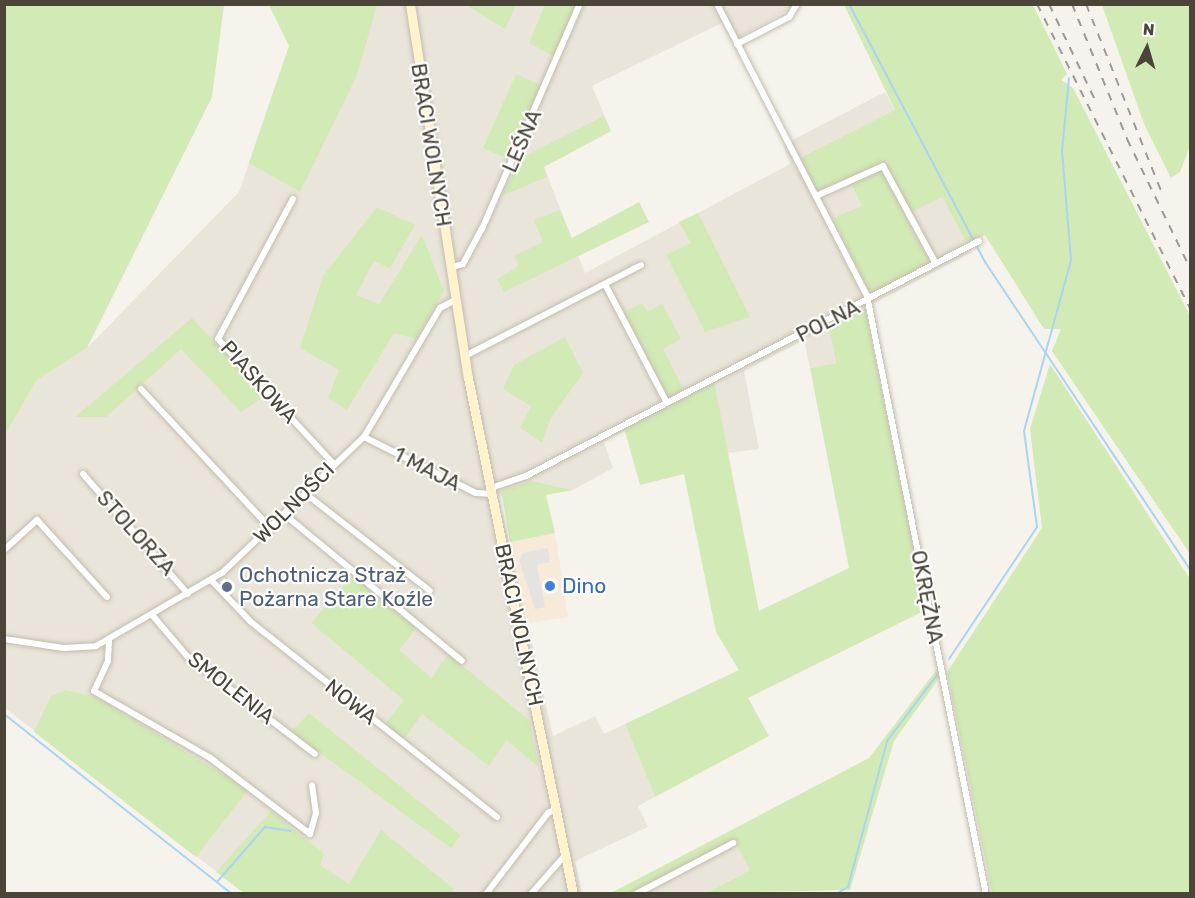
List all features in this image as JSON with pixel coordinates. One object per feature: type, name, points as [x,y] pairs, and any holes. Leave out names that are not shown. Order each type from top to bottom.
[{"type":"main road","name":"BRACI WOLNYCH","points":[[410,4],[465,356],[573,894]]},
{"type":"street","name":"LEŚNA","points":[[452,267],[463,264],[482,229],[580,4]]},
{"type":"street","name":"POLNA","points":[[491,491],[526,476],[868,300],[717,4]]},
{"type":"street","points":[[737,44],[789,17],[797,4]]},
{"type":"street","points":[[816,196],[883,166],[936,264]]},
{"type":"street","name":"PIASKOWA","points":[[293,199],[218,339],[333,463]]},
{"type":"street","points":[[868,300],[976,242]]},
{"type":"street","points":[[465,356],[641,265]]},
{"type":"street","points":[[605,284],[667,403]]},
{"type":"street","name":"WOLNOŚCI","points":[[4,639],[63,648],[109,641],[211,580],[271,529],[333,463],[364,437],[440,308],[457,299]]},
{"type":"street","name":"OKRĘŻNA","points":[[868,300],[986,894]]},
{"type":"street","points":[[141,389],[271,529]]},
{"type":"street","name":"1 MAJA","points":[[364,437],[476,493],[491,491]]},
{"type":"street","name":"STOLORZA","points":[[83,474],[188,594]]},
{"type":"street","points":[[306,494],[430,591]]},
{"type":"street","points":[[285,515],[462,661]]},
{"type":"street","points":[[4,550],[37,520],[108,597]]},
{"type":"street","name":"NOWA","points":[[211,580],[251,622],[496,817]]},
{"type":"street","name":"SMOLENIA","points":[[153,616],[187,656],[315,754]]},
{"type":"street","points":[[109,641],[108,661],[94,691],[209,757],[310,834],[316,813],[312,785]]},
{"type":"street","points":[[486,894],[548,813],[556,809]]},
{"type":"street","points":[[636,894],[733,843]]},
{"type":"street","points":[[531,894],[566,854]]},
{"type":"shaded area","points":[[352,5],[798,5],[736,39],[726,21],[592,86],[611,131],[544,167],[585,273],[790,164],[783,145],[885,92],[972,252],[829,327],[836,363],[810,368],[804,340],[744,371],[759,449],[727,453],[714,382],[604,442],[613,468],[573,490],[533,481],[499,497],[553,736],[595,716],[604,734],[625,724],[655,797],[638,806],[648,827],[575,861],[582,893],[244,893],[5,708],[5,435],[37,380],[87,348],[239,192],[289,46]]},
{"type":"shaded area","points":[[555,533],[568,617],[523,624],[510,540]]},
{"type":"shaded area","points":[[548,548],[550,562],[537,565],[545,607],[535,609],[519,560],[523,553]]},
{"type":"shaded area","points":[[735,840],[750,870],[707,893],[630,894]]},
{"type":"green space","points":[[5,4],[224,5],[212,97],[87,348],[37,380],[5,435]]},
{"type":"green space","points":[[466,4],[516,5],[505,29]]},
{"type":"green space","points":[[269,5],[377,5],[357,75],[300,192],[249,163],[289,46]]},
{"type":"green space","points":[[545,5],[576,5],[554,56],[529,43]]},
{"type":"green space","points":[[844,5],[1033,5],[1067,74],[1061,80],[1073,88],[1190,316],[1190,554],[1052,351],[1061,329],[1044,329],[985,235],[967,243],[942,197],[911,212],[884,163],[817,193],[800,158],[895,110]]},
{"type":"green space","points":[[1102,5],[1190,5],[1190,146],[1180,172],[1171,178],[1144,124]]},
{"type":"green space","points":[[516,74],[543,86],[510,160],[483,148]]},
{"type":"green space","points":[[604,116],[611,131],[544,167],[547,177],[502,196],[519,159]]},
{"type":"green space","points":[[880,168],[930,263],[875,292],[869,291],[833,218],[862,206],[850,182]]},
{"type":"green space","points":[[639,202],[649,222],[504,292],[497,279],[519,266],[514,256],[543,242],[534,220],[560,210],[572,238]]},
{"type":"green space","points":[[377,207],[415,225],[390,268],[374,261],[356,295],[379,304],[422,235],[444,291],[416,339],[394,333],[347,410],[328,398],[339,370],[300,348],[323,276]]},
{"type":"green space","points":[[698,213],[750,317],[705,332],[666,255],[691,243],[679,222]]},
{"type":"green space","points":[[642,303],[647,312],[662,304],[681,339],[663,349],[684,390],[669,398],[624,312]]},
{"type":"green space","points":[[865,308],[926,610],[748,698],[769,736],[655,797],[625,724],[739,670],[716,632],[684,474],[640,485],[624,428],[714,381],[759,611],[849,568],[810,368],[836,363],[829,327]]},
{"type":"green space","points":[[192,318],[265,396],[241,412],[181,349],[106,417],[75,417]]},
{"type":"green space","points":[[565,337],[583,373],[551,418],[542,442],[520,428],[531,406],[503,389],[514,365]]},
{"type":"green space","points":[[1050,364],[1190,579],[1190,893],[992,893],[947,672],[1042,528],[1030,429]]},
{"type":"green space","points":[[533,481],[573,490],[546,495],[555,533],[510,542],[501,490]]},
{"type":"green space","points":[[352,576],[416,628],[399,650],[432,678],[448,654],[529,720],[539,767],[506,740],[489,766],[422,714],[404,739],[385,724],[404,700],[311,623]]},
{"type":"green space","points":[[938,668],[940,677],[894,741],[850,890],[707,893],[750,870],[734,840],[630,893],[609,894],[869,758]]},
{"type":"green space","points":[[66,690],[98,698],[248,790],[196,857],[34,732],[51,696]]},
{"type":"green space","points":[[309,713],[461,835],[451,848],[291,732]]},
{"type":"green space","points":[[271,811],[324,854],[320,865],[349,884],[381,830],[454,889],[450,894],[244,893],[216,872]]},
{"type":"waterway","points":[[849,4],[985,262],[1190,569]]},
{"type":"waterway","points":[[949,659],[1037,527],[1024,431],[1071,260],[1062,151],[1069,78]]},
{"type":"waterway","points":[[836,894],[848,887],[887,741],[937,675]]},
{"type":"waterway","points":[[4,714],[232,894]]},
{"type":"waterway","points":[[217,882],[265,827],[291,831]]},
{"type":"railway","points":[[1037,4],[1190,308]]},
{"type":"railway","points":[[1049,4],[1096,102]]},
{"type":"railway","points":[[1072,4],[1127,139],[1190,268]]},
{"type":"railway","points":[[1086,4],[1162,193]]},
{"type":"place","name":"Dino","points":[[550,586]]},
{"type":"place","name":"Ochotnicza Straż Pożarna Stare Koźle","points":[[227,587]]}]
